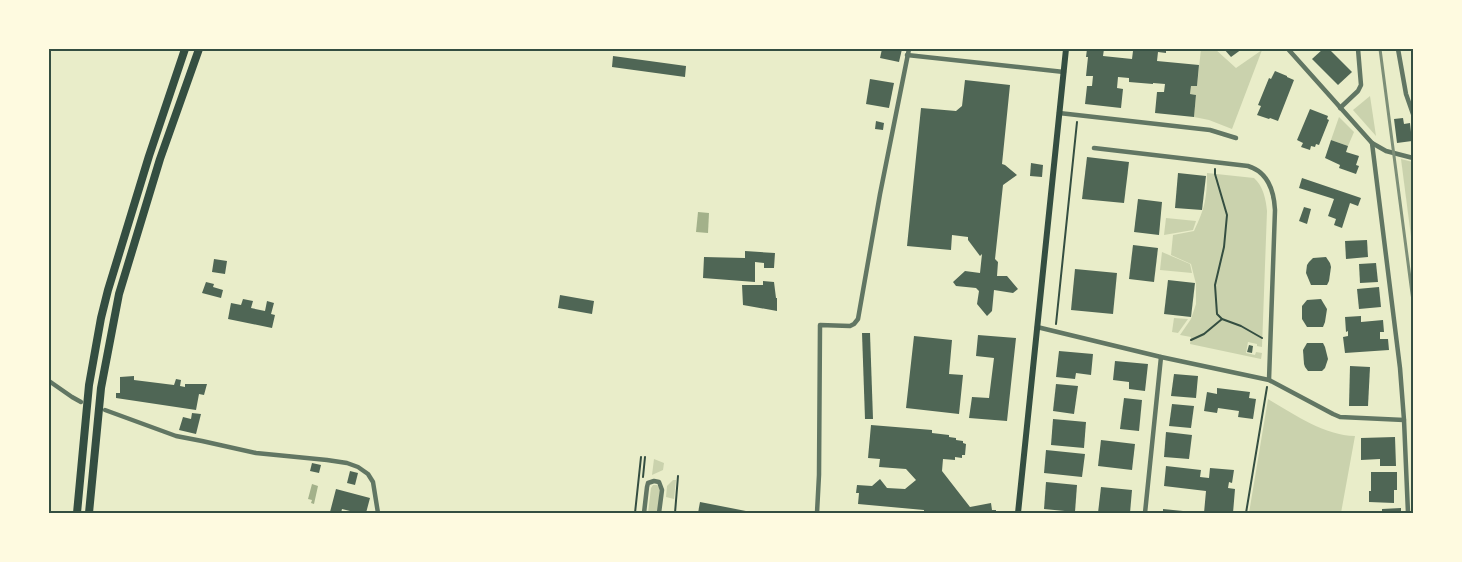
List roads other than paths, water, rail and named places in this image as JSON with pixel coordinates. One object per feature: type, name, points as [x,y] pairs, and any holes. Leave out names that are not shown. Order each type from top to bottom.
[{"type":"highway","points":[[77,513],[89,385],[101,318],[149,156],[185,49]]},
{"type":"highway","points":[[89,513],[101,388],[119,294],[160,159],[199,49]]},
{"type":"main road","points":[[1018,513],[1066,49]]},
{"type":"street","points":[[818,513],[820,325],[850,326],[858,319],[880,194],[909,49]]},
{"type":"street","points":[[1288,49],[1372,143],[1386,152],[1413,158]]},
{"type":"street","points":[[1340,108],[1358,92],[1361,85],[1358,49]]},
{"type":"street","points":[[1398,49],[1406,94],[1413,114]]},
{"type":"street","points":[[907,55],[1064,72]]},
{"type":"street","points":[[1060,113],[1210,130],[1236,138]]},
{"type":"street","points":[[1372,143],[1396,331],[1404,420],[1408,513]]},
{"type":"street","points":[[1094,148],[1248,166],[1259,171],[1267,179],[1272,190],[1275,210],[1269,380]]},
{"type":"street","points":[[1038,327],[1161,357],[1269,380],[1336,416],[1352,419],[1404,420]]},
{"type":"street","points":[[1144,513],[1161,357]]},
{"type":"street","points":[[49,381],[81,402]]},
{"type":"street","points":[[105,410],[176,436],[228,448],[263,454],[337,461],[358,467],[368,474],[373,482],[378,513]]},
{"type":"street","points":[[644,513],[647,487],[654,480],[659,482],[662,487],[660,513]]},
{"type":"railway","points":[[1380,49],[1413,301]]}]
